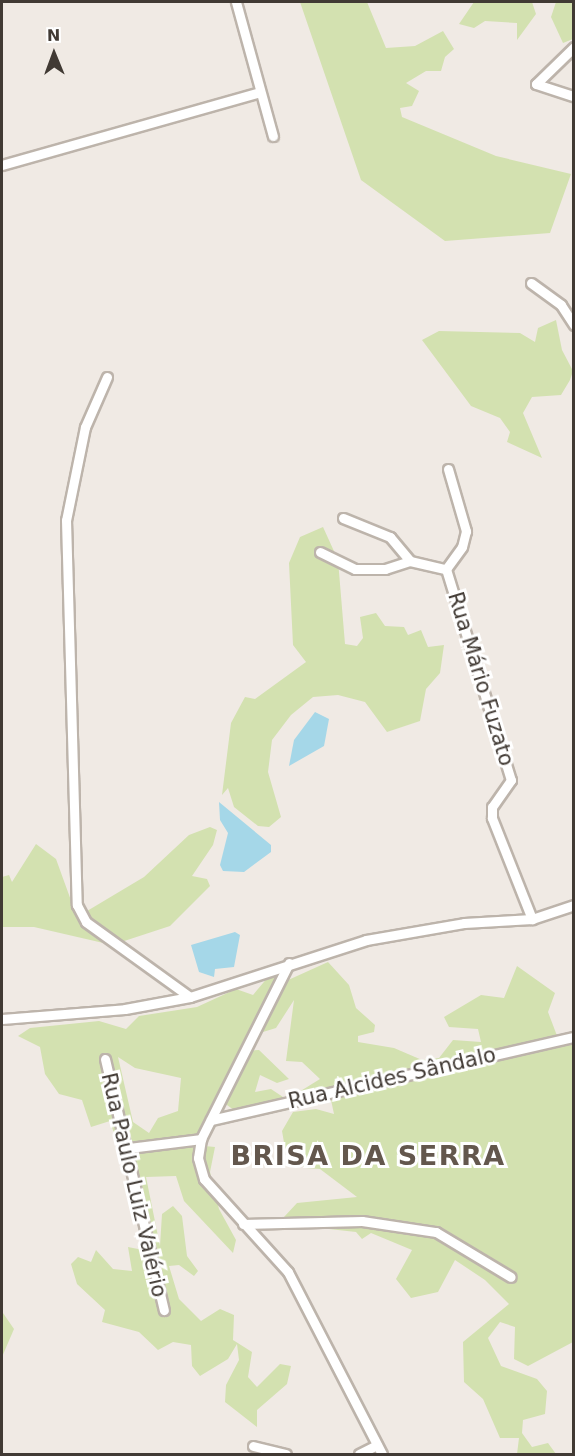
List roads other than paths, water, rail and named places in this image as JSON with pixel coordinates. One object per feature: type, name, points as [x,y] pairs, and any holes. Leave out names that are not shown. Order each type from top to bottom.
[{"type":"street","points":[[236,2],[273,136]]},
{"type":"street","points":[[573,47],[536,84],[573,96]]},
{"type":"street","points":[[2,165],[260,92]]},
{"type":"street","points":[[531,283],[561,305],[573,325]]},
{"type":"street","points":[[107,377],[85,427],[66,520],[77,905],[86,922],[190,997]]},
{"type":"street","name":"Rua Mário Fuzato","points":[[448,469],[466,531],[462,547],[446,569],[512,780],[492,807],[492,818],[532,919]]},
{"type":"street","points":[[343,518],[390,537],[410,561]]},
{"type":"street","points":[[320,552],[355,569],[385,569],[410,561],[446,569]]},
{"type":"street","points":[[2,1019],[125,1010],[190,997],[289,963],[366,940],[464,923],[532,919],[573,905]]},
{"type":"street","points":[[289,963],[201,1139],[198,1158],[204,1179],[291,1278],[382,1455]]},
{"type":"street","name":"Rua Alcides Sândalo","points":[[211,1120],[573,1037]]},
{"type":"street","name":"Rua Paulo Luiz Valério","points":[[105,1059],[129,1148],[164,1310]]},
{"type":"street","points":[[129,1148],[201,1139]]},
{"type":"street","points":[[243,1224],[362,1221],[436,1232],[512,1277]]},
{"type":"street","points":[[359,1455],[377,1445]]},
{"type":"street","points":[[253,1446],[286,1455]]},
{"type":"water","points":[[315,712],[329,719],[324,746],[289,766],[294,740]]},
{"type":"water","points":[[219,802],[271,845],[271,852],[244,872],[223,871],[220,865],[228,833],[220,820]]},
{"type":"water","points":[[235,932],[240,935],[234,967],[215,969],[214,977],[199,972],[191,945]]},
{"type":"district","name":"BRISA DA SERRA","points":[[368,1156]]}]
